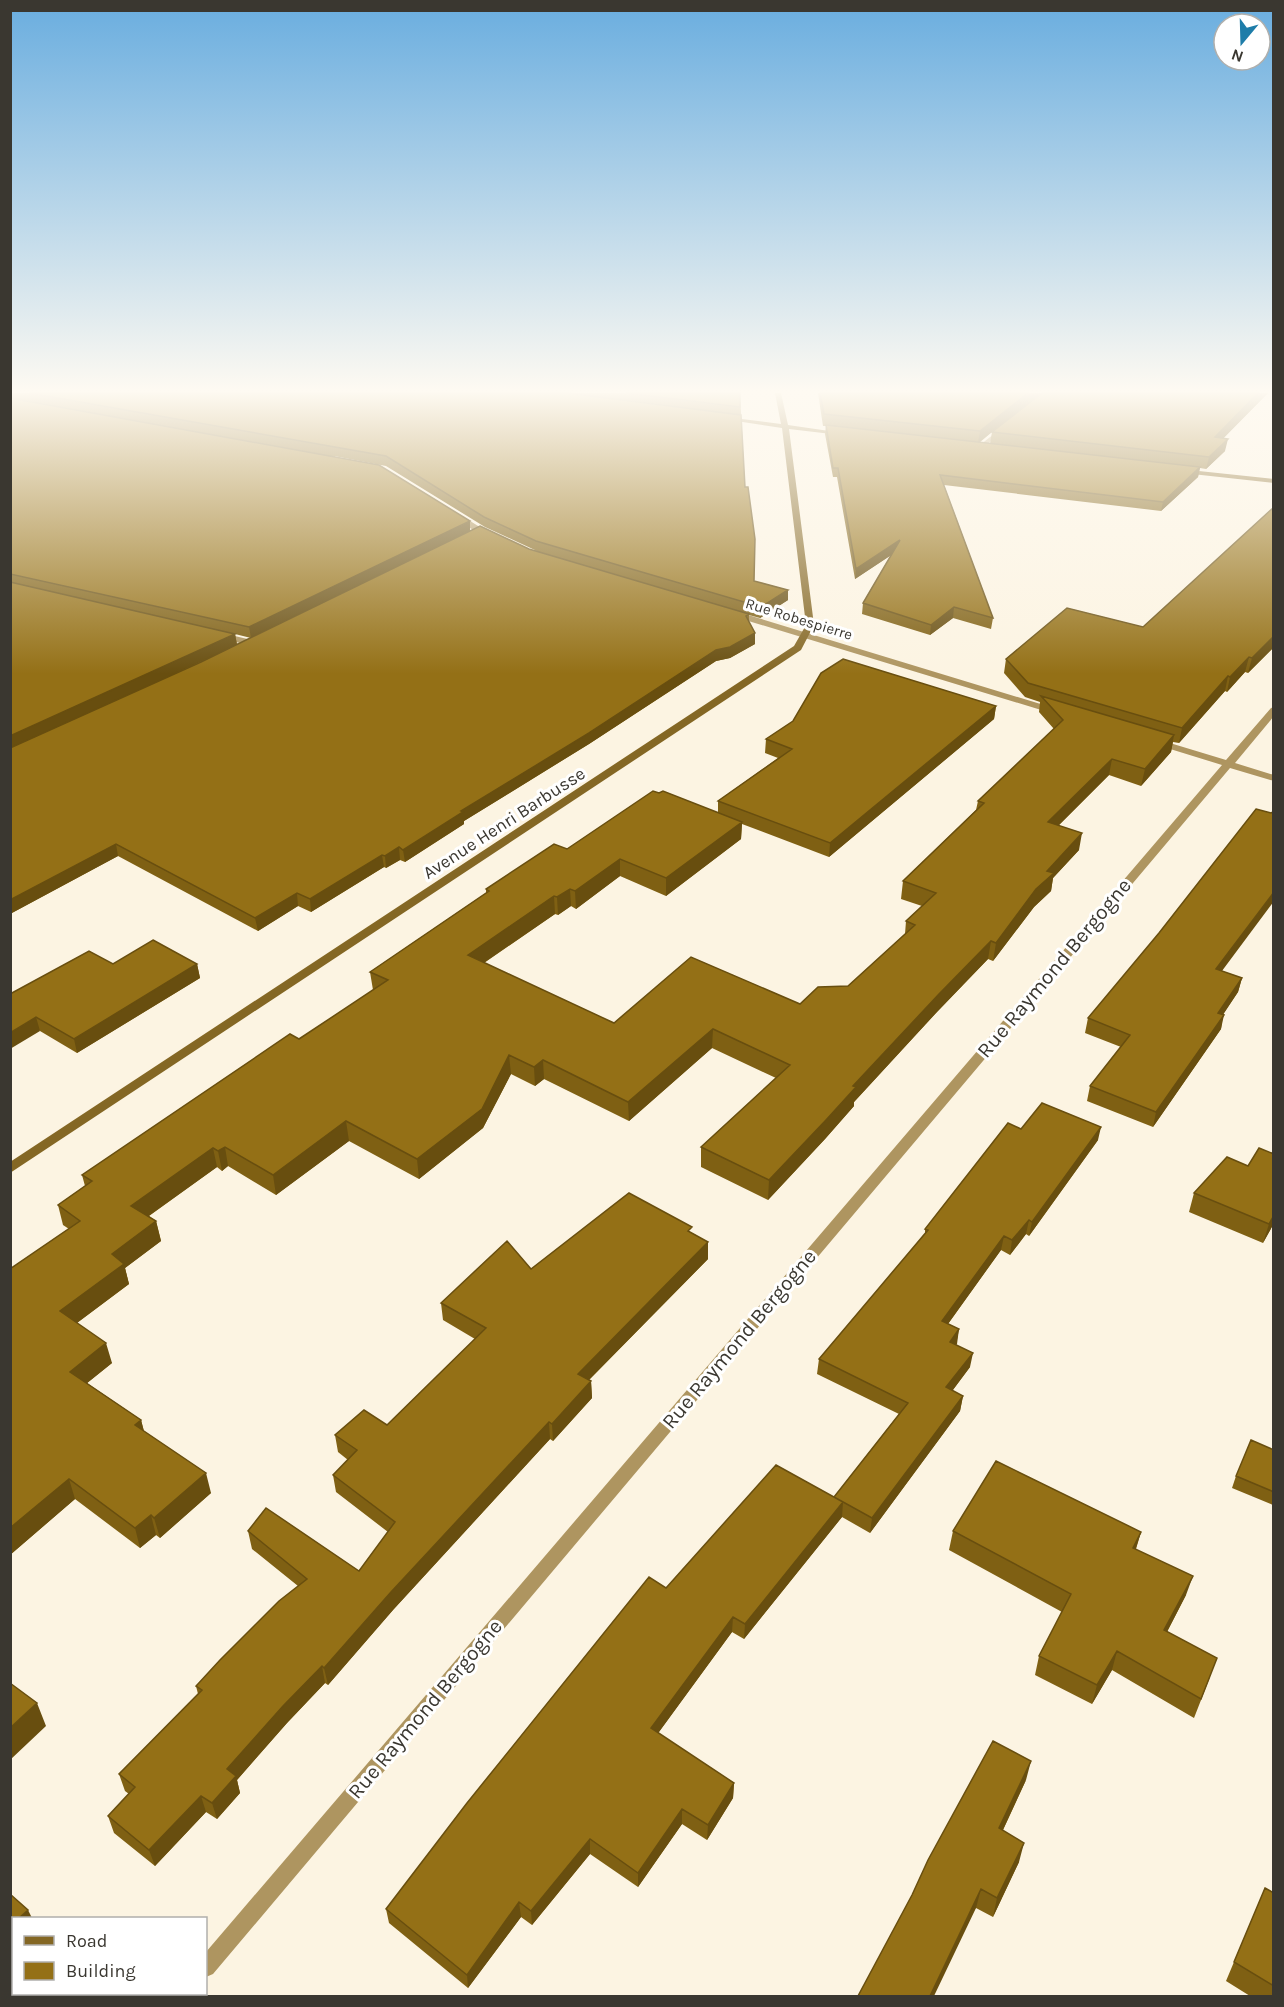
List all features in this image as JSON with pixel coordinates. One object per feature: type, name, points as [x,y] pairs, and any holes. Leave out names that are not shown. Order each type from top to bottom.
[{"type":"street","points":[[792,487],[810,625],[804,635]]},
{"type":"street","points":[[451,513],[502,541]]},
{"type":"street","points":[[470,536],[481,531]]},
{"type":"street","name":"Rue Robespierre","points":[[728,613],[1069,716]]},
{"type":"street","points":[[218,635],[253,643]]},
{"type":"street","name":"Avenue Henri Barbusse","points":[[10,1168],[798,648],[804,635]]},
{"type":"street","points":[[242,648],[263,638]]},
{"type":"street","name":"Rue Raymond Bergogne","points":[[207,1966],[1274,710]]},
{"type":"street","points":[[1148,740],[1274,778]]},
{"type":"building","points":[[10,487],[414,487],[470,521],[249,627],[10,574]]},
{"type":"building","points":[[435,487],[748,487],[755,539],[754,581],[788,590],[761,607],[536,541],[484,517]]},
{"type":"building","points":[[841,487],[944,487],[993,618],[954,607],[931,625],[863,603],[900,540],[856,569]]},
{"type":"building","points":[[1036,487],[1179,487],[1163,502]]},
{"type":"building","points":[[1274,507],[1274,636],[1252,658],[1249,657],[1230,677],[1228,676],[1182,728],[1028,683],[1006,659],[1067,608],[1143,627]]},
{"type":"building","points":[[480,526],[529,549],[749,614],[746,616],[755,633],[730,647],[716,650],[403,850],[399,847],[385,856],[382,855],[310,899],[297,893],[255,918],[116,844],[10,900],[10,748],[201,662]]},
{"type":"building","points":[[10,582],[235,634],[10,736]]},
{"type":"building","points":[[843,659],[996,706],[830,843],[718,801],[792,749],[766,739],[793,721],[821,673]]},
{"type":"building","points":[[1041,696],[1174,735],[1145,769],[1112,759],[1048,822],[1082,833],[1047,871],[1054,873],[1036,889],[996,943],[991,941],[939,994],[769,1180],[701,1147],[790,1065],[713,1029],[628,1102],[543,1060],[534,1067],[509,1055],[482,1109],[417,1159],[346,1121],[273,1175],[225,1147],[218,1151],[213,1148],[131,1206],[156,1221],[112,1254],[124,1264],[60,1311],[106,1343],[70,1372],[141,1420],[135,1425],[206,1473],[154,1518],[151,1515],[135,1528],[69,1479],[10,1528],[10,1269],[80,1221],[58,1205],[92,1181],[82,1175],[290,1034],[299,1039],[388,980],[370,972],[489,891],[486,889],[554,844],[567,849],[653,791],[659,793],[663,791],[742,822],[666,878],[620,859],[575,891],[570,889],[557,897],[554,896],[468,955],[614,1023],[691,957],[800,1004],[818,987],[848,986],[915,925],[906,921],[936,893],[903,881],[984,803],[978,801],[1063,720]]},
{"type":"building","points":[[1256,809],[1271,813],[1274,811],[1274,892],[1216,969],[1242,978],[1218,1013],[1224,1015],[1156,1112],[1090,1086],[1130,1035],[1088,1018],[1159,933]]},
{"type":"building","points":[[153,940],[197,964],[74,1039],[36,1017],[10,1033],[10,994],[89,951],[113,964]]},
{"type":"building","points":[[1042,1103],[1101,1127],[1032,1222],[1029,1220],[1012,1240],[1004,1236],[942,1321],[959,1329],[950,1342],[973,1353],[946,1387],[963,1396],[872,1518],[834,1497],[908,1403],[819,1359],[928,1230],[925,1229],[1008,1123],[1021,1129]]},
{"type":"building","points":[[1259,1148],[1274,1154],[1274,1215],[1269,1224],[1194,1193],[1227,1157],[1248,1166]]},
{"type":"building","points":[[629,1193],[692,1227],[688,1231],[708,1242],[578,1374],[591,1381],[552,1424],[549,1422],[391,1592],[324,1668],[322,1666],[283,1706],[227,1769],[236,1776],[212,1803],[201,1796],[149,1850],[108,1816],[135,1787],[119,1774],[202,1690],[196,1686],[220,1660],[279,1601],[307,1579],[248,1531],[266,1508],[359,1571],[395,1522],[333,1475],[357,1450],[335,1435],[364,1410],[387,1425],[486,1328],[441,1303],[507,1241],[531,1269]]},
{"type":"building","points":[[1251,1440],[1274,1450],[1274,1492],[1236,1476]]},
{"type":"building","points":[[996,1461],[1141,1532],[1133,1548],[1193,1576],[1164,1630],[1217,1658],[1201,1699],[1117,1651],[1097,1685],[1039,1656],[1071,1594],[953,1531]]},
{"type":"building","points":[[776,1465],[843,1502],[745,1624],[733,1617],[651,1728],[734,1783],[708,1825],[682,1809],[638,1873],[590,1839],[531,1911],[519,1902],[467,1975],[386,1909],[467,1803],[649,1577],[666,1588]]},
{"type":"building","points":[[10,1683],[37,1703],[10,1728]]},
{"type":"building","points":[[993,1741],[1031,1761],[999,1828],[1024,1843],[997,1898],[981,1889],[930,1996],[858,1996],[928,1860]]},
{"type":"building","points":[[1265,1888],[1274,1893],[1274,1986],[1234,1962]]},
{"type":"building","points":[[10,1894],[28,1910],[20,1917],[12,1917],[10,1928]]}]
